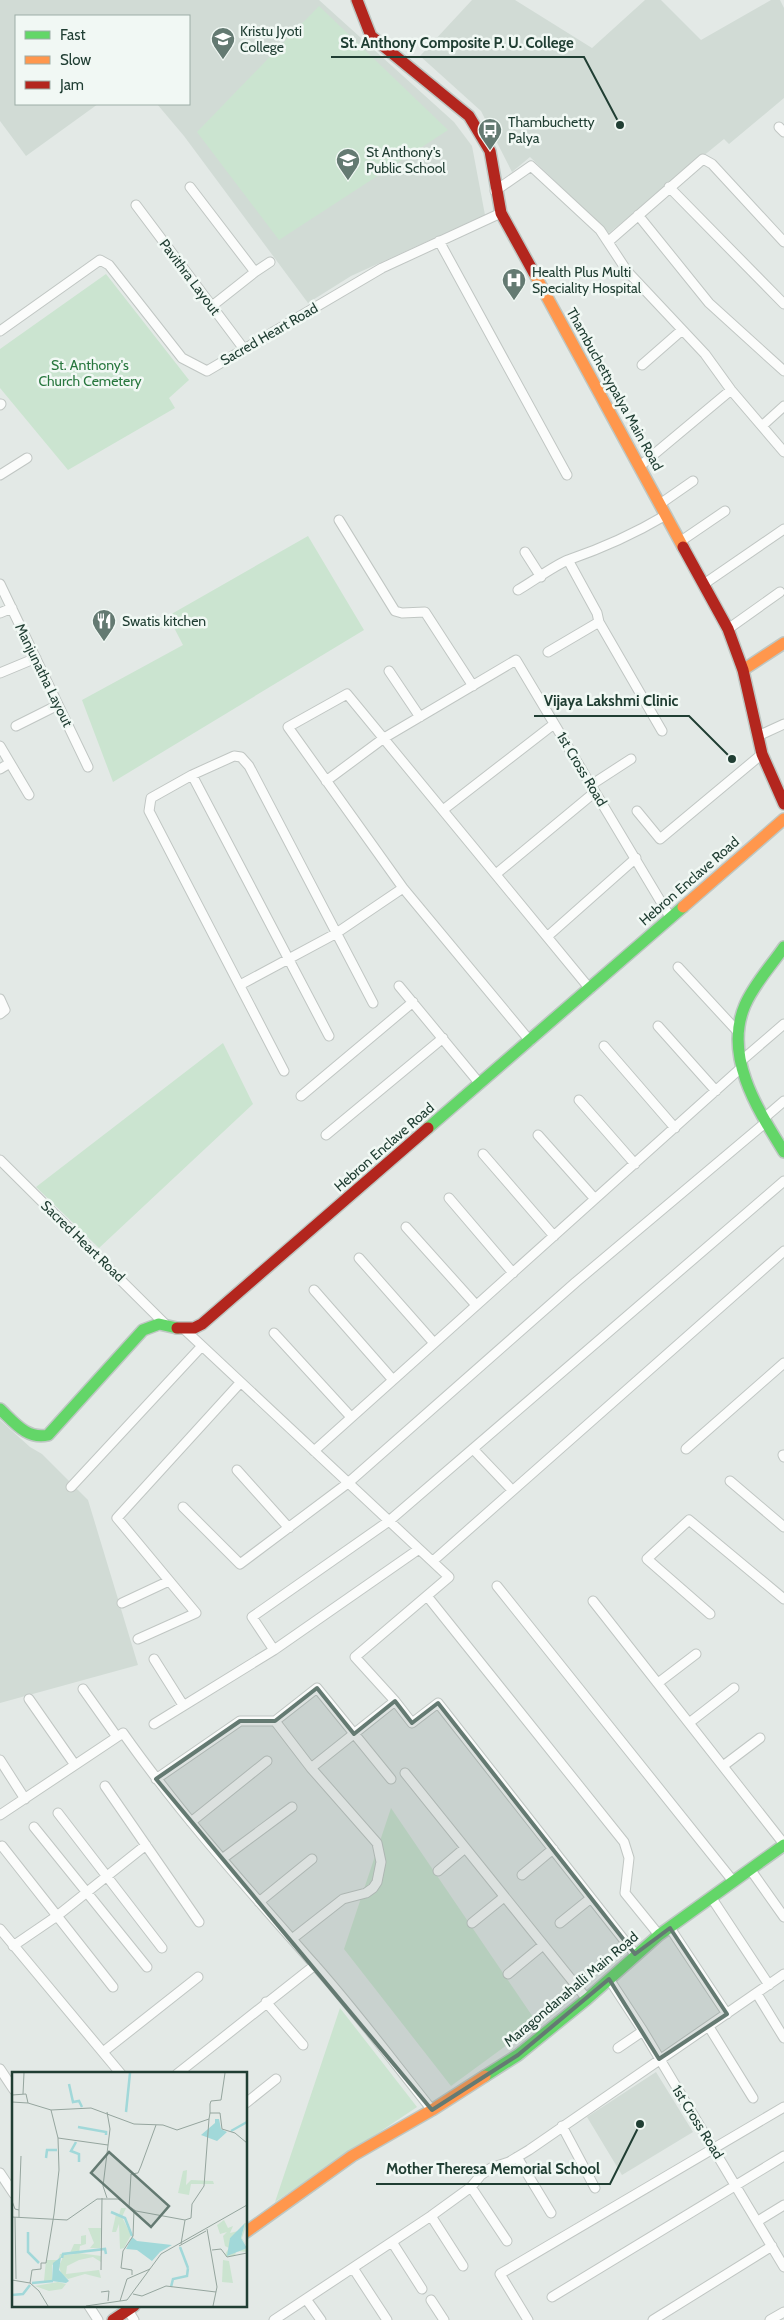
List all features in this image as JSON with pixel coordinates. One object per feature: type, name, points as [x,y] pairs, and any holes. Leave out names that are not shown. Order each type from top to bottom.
[{"type":"street","name":"Thambuchettypalya Main Road","points":[[357,0],[371,36],[468,116],[490,151],[501,213],[728,630],[742,670],[762,754],[784,804]]},
{"type":"street","points":[[609,241],[698,162],[708,161],[784,242]]},
{"type":"street","points":[[496,191],[531,166],[609,241],[627,271],[705,354],[731,390],[784,452]]},
{"type":"street","points":[[190,187],[255,272]]},
{"type":"street","points":[[669,187],[784,304]]},
{"type":"street","name":"Pavithra Layout","points":[[136,205],[244,348]]},
{"type":"street","name":"Sacred Heart Road","points":[[0,331],[100,260],[109,265],[182,358],[206,371],[382,268],[501,213]]},
{"type":"street","points":[[638,215],[709,303],[784,371]]},
{"type":"street","points":[[439,241],[567,476]]},
{"type":"street","points":[[212,306],[270,262]]},
{"type":"street","points":[[642,365],[682,330]]},
{"type":"street","points":[[640,466],[731,390]]},
{"type":"street","points":[[762,426],[784,406]]},
{"type":"street","points":[[0,475],[27,458]]},
{"type":"street","points":[[660,504],[693,480]]},
{"type":"street","points":[[681,541],[725,511]]},
{"type":"street","points":[[518,590],[568,560],[578,559],[628,538],[666,515]]},
{"type":"street","points":[[339,520],[395,611],[402,613],[425,612],[473,686]]},
{"type":"street","points":[[704,584],[784,529]]},
{"type":"street","points":[[525,552],[540,578]]},
{"type":"street","points":[[568,560],[597,613],[599,622],[662,731]]},
{"type":"street","name":"Manjunatha Layout","points":[[0,584],[88,767]]},
{"type":"street","points":[[728,630],[780,592]]},
{"type":"street","points":[[0,613],[12,608]]},
{"type":"street","points":[[548,652],[599,622]]},
{"type":"street","points":[[742,670],[784,643]]},
{"type":"street","points":[[0,673],[36,658]]},
{"type":"street","name":"1st Cross Road","points":[[326,782],[384,738],[516,660],[670,917]]},
{"type":"street","points":[[389,671],[420,717]]},
{"type":"street","points":[[530,1041],[404,888],[288,727],[347,694],[590,989]]},
{"type":"street","points":[[16,726],[58,705]]},
{"type":"street","points":[[443,810],[554,724]]},
{"type":"street","points":[[758,736],[784,724]]},
{"type":"street","points":[[0,746],[29,795]]},
{"type":"street","points":[[637,810],[660,838],[762,754]]},
{"type":"street","points":[[284,1072],[150,811],[151,798],[192,775],[234,756],[241,757],[249,766],[335,934],[373,1003]]},
{"type":"street","points":[[496,874],[593,788],[631,758]]},
{"type":"street","points":[[0,769],[10,763]]},
{"type":"street","points":[[192,775],[328,1036]]},
{"type":"street","name":"Hebron Enclave Road","points":[[184,1330],[202,1324],[784,819]]},
{"type":"street","points":[[548,936],[636,858]]},
{"type":"street","points":[[240,984],[335,934],[404,888]]},
{"type":"street","points":[[784,947],[745,1005],[738,1033],[742,1064],[754,1100],[764,1121],[784,1152]]},
{"type":"street","points":[[678,966],[738,1033]]},
{"type":"street","points":[[399,986],[480,1084]]},
{"type":"street","points":[[0,999],[5,1010],[0,1014]]},
{"type":"street","points":[[301,1096],[413,1002]]},
{"type":"street","points":[[314,1451],[716,1091],[784,1024]]},
{"type":"street","points":[[658,1026],[716,1091]]},
{"type":"street","points":[[326,1135],[443,1038]]},
{"type":"street","points":[[604,1046],[675,1128]]},
{"type":"street","points":[[579,1100],[635,1164]]},
{"type":"street","points":[[184,1507],[240,1564],[348,1483],[576,1282],[764,1121],[784,1101]]},
{"type":"street","points":[[538,1135],[595,1199]]},
{"type":"street","points":[[483,1154],[554,1236]]},
{"type":"street","name":"Sacred Heart Road","points":[[0,1160],[165,1324]]},
{"type":"street","points":[[274,1650],[252,1617],[389,1521],[784,1181]]},
{"type":"street","points":[[449,1198],[513,1273]]},
{"type":"street","points":[[406,1227],[476,1305]]},
{"type":"street","points":[[433,1561],[784,1251]]},
{"type":"street","points":[[359,1258],[434,1343]]},
{"type":"street","points":[[314,1290],[393,1380]]},
{"type":"street","points":[[0,1408],[33,1437],[48,1435],[143,1330],[154,1323],[165,1324],[184,1330],[450,1577],[355,1656],[412,1723],[438,1703],[635,1954]]},
{"type":"street","points":[[274,1333],[351,1417]]},
{"type":"street","points":[[71,1487],[201,1347]]},
{"type":"street","points":[[686,1449],[784,1363]]},
{"type":"street","points":[[138,1639],[196,1613],[117,1518],[240,1383]]},
{"type":"street","points":[[473,1449],[512,1490]]},
{"type":"street","points":[[237,1470],[289,1528]]},
{"type":"street","points":[[730,1481],[784,1526]]},
{"type":"street","points":[[710,1614],[647,1559],[689,1520],[784,1599]]},
{"type":"street","points":[[154,1724],[274,1650],[419,1549]]},
{"type":"street","points":[[122,1603],[169,1580]]},
{"type":"street","points":[[497,1586],[732,1882]]},
{"type":"street","points":[[427,1596],[624,1842],[629,1858],[625,1893],[659,1935]]},
{"type":"street","points":[[593,1601],[784,1844]]},
{"type":"street","points":[[658,1683],[696,1654]]},
{"type":"street","points":[[154,1659],[183,1706]]},
{"type":"street","points":[[156,1779],[240,1721],[274,1721],[317,1688],[391,1779]]},
{"type":"street","points":[[689,1723],[734,1688]]},
{"type":"street","points":[[84,1689],[117,1737]]},
{"type":"street","points":[[29,1699],[75,1765]]},
{"type":"street","points":[[311,1768],[395,1701]]},
{"type":"street","points":[[274,1721],[311,1768],[377,1843],[382,1862],[377,1882],[373,1888],[366,1893],[343,1899],[292,1939]]},
{"type":"street","points":[[0,1815],[123,1733],[156,1779],[191,1822],[315,1965],[432,2110]]},
{"type":"street","points":[[723,1766],[760,1738]]},
{"type":"street","points":[[0,1760],[25,1799]]},
{"type":"street","points":[[191,1822],[267,1761]]},
{"type":"street","points":[[404,1773],[587,1999]]},
{"type":"street","points":[[105,1786],[199,1922]]},
{"type":"street","points":[[222,1859],[292,1807]]},
{"type":"street","points":[[58,1813],[162,1948]]},
{"type":"street","points":[[34,1827],[147,1967]]},
{"type":"street","name":"Maragondanahalli Main Road","points":[[248,2231],[352,2156],[432,2110],[518,2055],[587,1999],[635,1954],[784,1844]]},
{"type":"street","points":[[13,1946],[57,1916],[146,1845]]},
{"type":"street","points":[[2,1846],[113,1987]]},
{"type":"street","points":[[438,1871],[465,1848]]},
{"type":"street","points":[[522,1875],[553,1849]]},
{"type":"street","points":[[259,1902],[312,1859]]},
{"type":"street","points":[[750,1869],[784,1917]]},
{"type":"street","points":[[472,1923],[504,1897]]},
{"type":"street","points":[[711,1897],[769,1985]]},
{"type":"street","points":[[560,1923],[591,1898]]},
{"type":"street","points":[[670,1928],[727,2014]]},
{"type":"street","points":[[0,1929],[118,2072]]},
{"type":"street","points":[[508,1974],[543,1945]]},
{"type":"street","points":[[180,2072],[266,2002],[315,1965]]},
{"type":"street","points":[[274,2320],[431,2216],[471,2187],[481,2175],[491,2168],[517,2157],[784,1974]]},
{"type":"street","points":[[103,2052],[198,1977]]},
{"type":"street","name":"1st Cross Road","points":[[609,1978],[715,2149],[772,2246],[781,2255],[784,2267]]},
{"type":"street","points":[[757,1994],[784,2038]]},
{"type":"street","points":[[266,2002],[303,2045]]},
{"type":"street","points":[[709,2026],[753,2098]]},
{"type":"street","points":[[618,2048],[643,2032]]},
{"type":"street","points":[[0,2069],[12,2087]]},
{"type":"street","points":[[248,2101],[276,2079]]},
{"type":"street","points":[[528,2320],[500,2274],[784,2107]]},
{"type":"street","points":[[562,2126],[595,2188]]},
{"type":"street","points":[[552,2297],[784,2156]]},
{"type":"street","points":[[517,2157],[550,2213]]},
{"type":"street","points":[[0,2173],[12,2191]]},
{"type":"street","points":[[471,2187],[507,2242]]},
{"type":"street","points":[[758,2222],[784,2205]]},
{"type":"street","points":[[431,2216],[463,2266]]},
{"type":"street","points":[[392,2242],[422,2289]]},
{"type":"street","points":[[653,2320],[772,2246]]},
{"type":"street","points":[[353,2268],[387,2320]]},
{"type":"street","points":[[306,2298],[321,2320]]},
{"type":"street","points":[[431,2300],[444,2320]]},
{"type":"street","points":[[90,2308],[98,2320]]},
{"type":"street","points":[[114,2320],[132,2312]]},
{"type":"street","points":[[770,2320],[784,2312]]},
{"type":"highlighted area","points":[[317,1688],[354,1734],[395,1701],[412,1723],[438,1703],[635,1954],[670,1928],[727,2014],[659,2059],[609,1979],[518,2055],[432,2110],[156,1779],[240,1721],[275,1721]]},
{"type":"shaded area","name":"St Anthony's Public School","points":[[0,0],[319,0],[454,122],[472,146],[485,215],[351,276],[308,303],[184,136],[158,105],[190,105],[190,15],[15,15],[15,105],[97,105],[26,156],[0,121]]},
{"type":"shaded area","points":[[472,0],[515,0],[592,48],[645,0],[661,0],[701,40],[771,0],[780,0],[784,8],[784,98],[729,144],[724,139],[609,233],[530,157],[512,172],[481,111],[420,56]]},
{"type":"shaded area","points":[[0,1420],[30,1447],[42,1454],[88,1500],[138,1665],[0,1703]]},
{"type":"shaded area","points":[[656,2072],[693,2132],[622,2175],[587,2117]]},
{"type":"green space","points":[[319,6],[448,130],[279,240],[197,132]]},
{"type":"green space","name":"St. Anthony's Church Cemetery","points":[[106,274],[189,380],[169,398],[175,408],[68,470],[0,388],[0,349]]},
{"type":"green space","points":[[308,536],[364,630],[113,782],[82,700],[183,645],[168,616]]},
{"type":"green space","points":[[223,1043],[253,1104],[99,1248],[36,1187]]},
{"type":"green space","points":[[391,1808],[537,2023],[451,2086],[344,1949]]},
{"type":"green space","points":[[340,2008],[417,2107],[275,2202]]},
{"type":"traffic: fast","points":[[428,1128],[683,907]]},
{"type":"traffic: fast","points":[[784,947],[758,982],[745,1005],[739,1024],[738,1044],[746,1082],[754,1100],[784,1152]]},
{"type":"traffic: fast","points":[[0,1409],[21,1429],[34,1435],[48,1435],[143,1330],[159,1324],[177,1328]]},
{"type":"traffic: fast","points":[[485,2076],[518,2055],[587,1999],[659,1935],[784,1845]]},
{"type":"traffic: slow","points":[[534,273],[683,547]]},
{"type":"traffic: slow","points":[[743,670],[784,643]]},
{"type":"traffic: slow","points":[[683,907],[784,819]]},
{"type":"traffic: slow","points":[[248,2231],[352,2156],[432,2110],[485,2076]]},
{"type":"traffic: jam","points":[[357,0],[371,36],[469,116],[490,151],[501,213],[534,273]]},
{"type":"traffic: jam","points":[[683,547],[728,629],[743,670],[762,754],[784,804]]},
{"type":"traffic: jam","points":[[177,1328],[194,1328],[202,1324],[428,1128]]},
{"type":"traffic: jam","points":[[113,2320],[131,2308]]},
{"type":"place","name":"Kristu Jyoti College","points":[[223,60]]},
{"type":"place","name":"St. Anthony Composite P. U. College","points":[[620,125]]},
{"type":"place","name":"Thambuchetty Palya","points":[[490,151]]},
{"type":"place","name":"St Anthony's Public School","points":[[348,181]]},
{"type":"place","name":"Health Plus Multi Speciality Hospital","points":[[514,301]]},
{"type":"place","name":"Swatis kitchen","points":[[104,642]]},
{"type":"place","name":"Vijaya Lakshmi Clinic","points":[[732,759]]},
{"type":"place","name":"Mother Theresa Memorial School","points":[[640,2124]]}]
